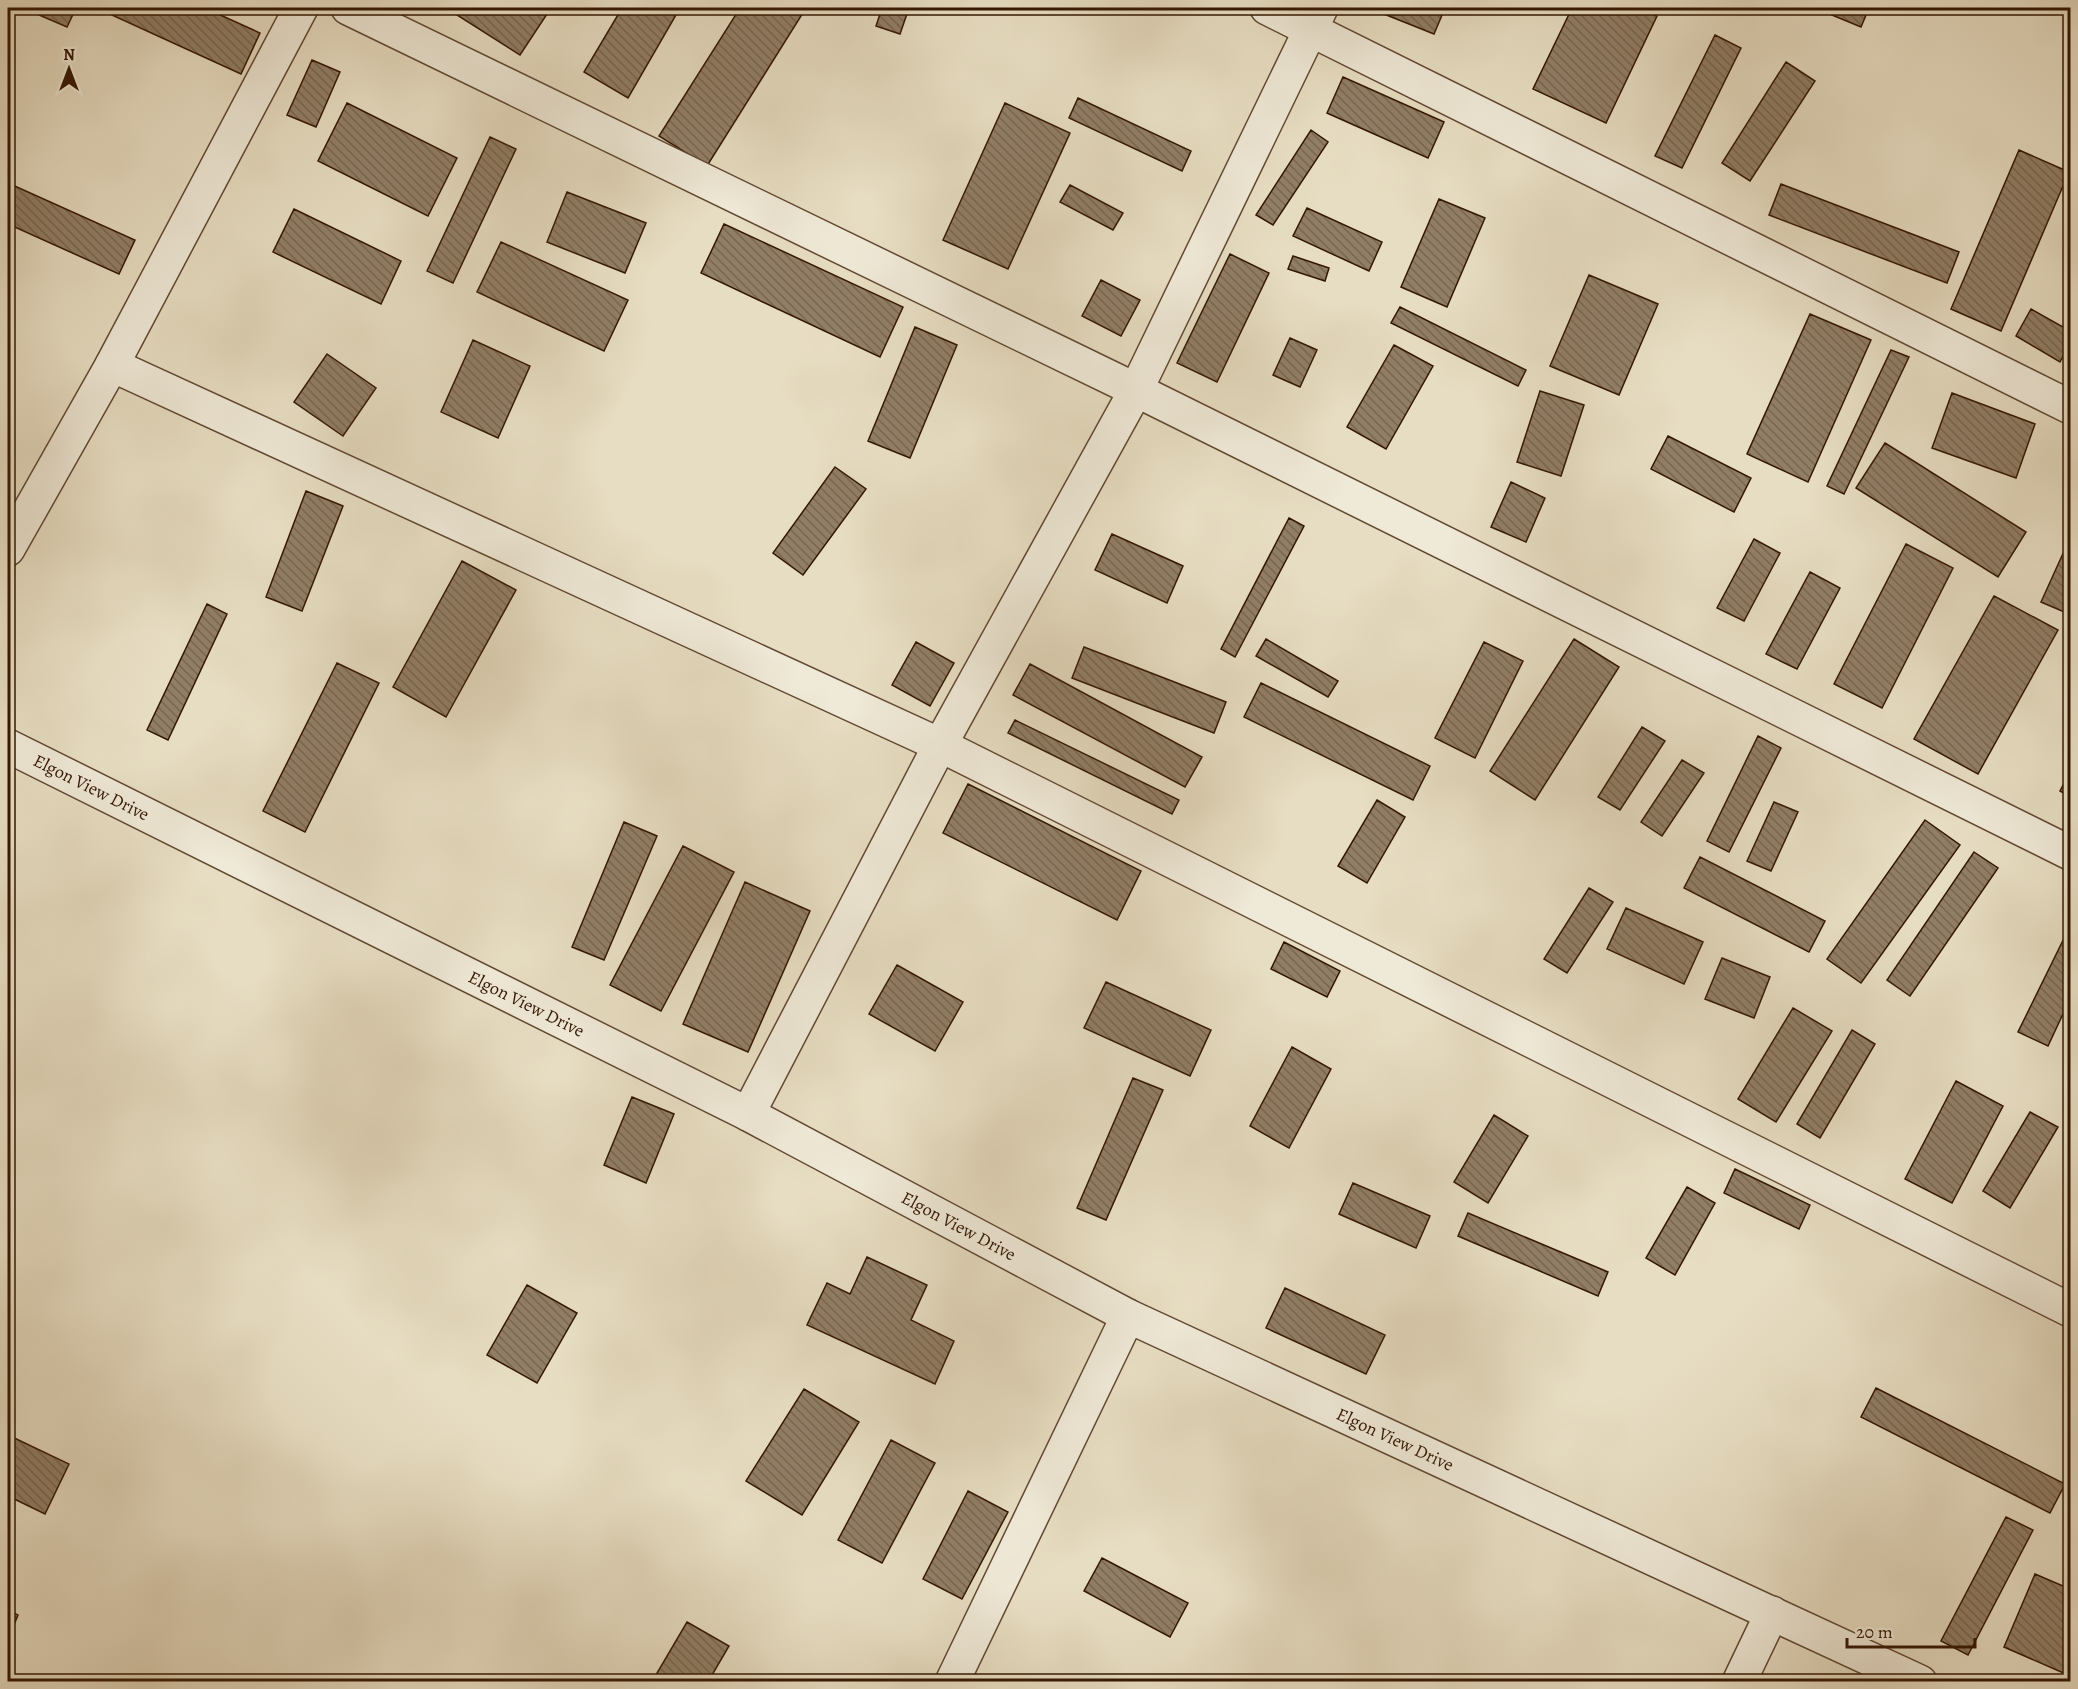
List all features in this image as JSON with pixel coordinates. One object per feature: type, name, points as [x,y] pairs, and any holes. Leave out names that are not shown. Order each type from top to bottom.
[{"type":"street","points":[[8,549],[112,365],[301,8]]},
{"type":"street","points":[[348,8],[1136,390],[2070,853]]},
{"type":"street","points":[[1267,8],[1316,18],[2070,407]]},
{"type":"street","points":[[748,1114],[940,746],[1136,390],[1316,18]]},
{"type":"street","points":[[112,365],[940,746],[2070,1310]]},
{"type":"street","name":"Elgon View Drive","points":[[8,746],[748,1114],[1128,1316],[1920,1682]]},
{"type":"street","points":[[952,1682],[1128,1316]]},
{"type":"street","points":[[1739,1682],[1772,1613]]},
{"type":"building","points":[[23,8],[76,8],[67,27]]},
{"type":"building","points":[[103,8],[205,8],[260,33],[241,74],[101,10]]},
{"type":"building","points":[[446,8],[551,8],[520,55]]},
{"type":"building","points":[[622,8],[680,8],[628,98],[584,72]]},
{"type":"building","points":[[740,8],[806,8],[707,166],[659,136]]},
{"type":"building","points":[[882,8],[909,8],[900,34],[876,26]]},
{"type":"building","points":[[1387,8],[1445,8],[1434,34],[1384,14]]},
{"type":"building","points":[[1572,8],[1639,8],[1657,16],[1606,123],[1533,89]]},
{"type":"building","points":[[1815,8],[1869,8],[1861,27]]},
{"type":"building","points":[[1715,35],[1741,48],[1682,168],[1655,156]]},
{"type":"building","points":[[312,60],[340,72],[316,127],[287,115]]},
{"type":"building","points":[[1786,62],[1815,81],[1750,181],[1722,163]]},
{"type":"building","points":[[1343,77],[1444,122],[1428,158],[1327,113]]},
{"type":"building","points":[[1078,98],[1191,151],[1182,171],[1069,118]]},
{"type":"building","points":[[347,103],[457,158],[428,216],[318,161]]},
{"type":"building","points":[[1005,103],[1070,133],[1008,269],[943,240]]},
{"type":"building","points":[[1311,130],[1328,142],[1273,225],[1256,215]]},
{"type":"building","points":[[490,137],[516,149],[453,283],[427,271]]},
{"type":"building","points":[[2019,150],[2069,172],[2001,331],[1951,309]]},
{"type":"building","points":[[8,183],[135,240],[119,274],[8,224]]},
{"type":"building","points":[[1781,184],[1959,252],[1947,283],[1769,215]]},
{"type":"building","points":[[1070,185],[1123,213],[1113,230],[1060,202]]},
{"type":"building","points":[[567,192],[646,223],[625,273],[547,242]]},
{"type":"building","points":[[1439,199],[1485,218],[1447,307],[1401,287]]},
{"type":"building","points":[[1307,208],[1382,242],[1369,271],[1293,236]]},
{"type":"building","points":[[294,209],[401,261],[381,304],[273,252]]},
{"type":"building","points":[[724,224],[903,307],[880,357],[701,273]]},
{"type":"building","points":[[501,242],[628,300],[604,351],[477,292]]},
{"type":"building","points":[[1230,254],[1269,273],[1217,382],[1177,363]]},
{"type":"building","points":[[1293,256],[1329,268],[1325,281],[1288,269]]},
{"type":"building","points":[[1589,275],[1658,304],[1619,395],[1550,366]]},
{"type":"building","points":[[1101,280],[1140,300],[1121,336],[1082,316]]},
{"type":"building","points":[[1400,307],[1526,370],[1518,386],[1391,323]]},
{"type":"building","points":[[2031,309],[2070,331],[2070,343],[2060,362],[2016,336]]},
{"type":"building","points":[[1810,314],[1871,340],[1808,482],[1747,454]]},
{"type":"building","points":[[915,327],[957,345],[910,458],[868,441]]},
{"type":"building","points":[[1290,338],[1317,350],[1300,387],[1273,375]]},
{"type":"building","points":[[473,340],[530,366],[498,438],[441,412]]},
{"type":"building","points":[[1394,345],[1433,366],[1386,449],[1347,427]]},
{"type":"building","points":[[1891,350],[1909,357],[1844,494],[1827,486]]},
{"type":"building","points":[[327,354],[376,388],[343,436],[294,402]]},
{"type":"building","points":[[1540,391],[1584,405],[1561,476],[1517,462]]},
{"type":"building","points":[[1952,393],[2035,424],[2016,478],[1932,448]]},
{"type":"building","points":[[1668,436],[1751,478],[1734,512],[1651,469]]},
{"type":"building","points":[[1885,443],[2026,532],[1998,577],[1856,488]]},
{"type":"building","points":[[835,467],[866,489],[803,575],[773,553]]},
{"type":"building","points":[[1511,482],[1545,498],[1526,542],[1491,527]]},
{"type":"building","points":[[306,491],[343,506],[302,611],[266,597]]},
{"type":"building","points":[[1289,518],[1304,526],[1235,657],[1221,649]]},
{"type":"building","points":[[1112,534],[1183,566],[1167,603],[1095,570]]},
{"type":"building","points":[[2070,538],[2070,611],[2069,614],[2041,602]]},
{"type":"building","points":[[1754,539],[1780,553],[1744,621],[1717,608]]},
{"type":"building","points":[[1906,544],[1953,568],[1882,708],[1834,684]]},
{"type":"building","points":[[462,561],[516,590],[446,717],[393,687]]},
{"type":"building","points":[[1810,572],[1840,588],[1797,669],[1766,654]]},
{"type":"building","points":[[1994,596],[2058,630],[1978,774],[1914,739]]},
{"type":"building","points":[[207,604],[227,614],[168,740],[147,730]]},
{"type":"building","points":[[1266,639],[1338,681],[1328,697],[1256,656]]},
{"type":"building","points":[[1574,639],[1619,667],[1535,800],[1490,771]]},
{"type":"building","points":[[916,642],[954,663],[930,706],[892,685]]},
{"type":"building","points":[[1484,642],[1523,661],[1475,758],[1435,738]]},
{"type":"building","points":[[1084,647],[1226,702],[1214,733],[1072,678]]},
{"type":"building","points":[[337,663],[379,683],[305,832],[263,811]]},
{"type":"building","points":[[1030,664],[1202,757],[1185,787],[1013,695]]},
{"type":"building","points":[[1261,683],[1430,766],[1413,800],[1244,717]]},
{"type":"building","points":[[1015,720],[1179,800],[1172,814],[1008,733]]},
{"type":"building","points":[[1642,727],[1665,741],[1620,810],[1598,797]]},
{"type":"building","points":[[1758,736],[1781,748],[1729,852],[1707,841]]},
{"type":"building","points":[[1682,760],[1704,773],[1662,836],[1641,822]]},
{"type":"building","points":[[2070,772],[2070,797],[2060,791]]},
{"type":"building","points":[[968,784],[1141,871],[1117,920],[943,833]]},
{"type":"building","points":[[1377,800],[1405,817],[1367,883],[1338,866]]},
{"type":"building","points":[[1774,802],[1798,812],[1771,871],[1747,861]]},
{"type":"building","points":[[1925,820],[1960,845],[1861,983],[1827,959]]},
{"type":"building","points":[[624,822],[657,836],[604,960],[572,947]]},
{"type":"building","points":[[683,846],[734,872],[661,1011],[610,985]]},
{"type":"building","points":[[1974,852],[1998,868],[1910,996],[1887,980]]},
{"type":"building","points":[[1700,857],[1825,921],[1809,952],[1684,888]]},
{"type":"building","points":[[745,882],[810,911],[748,1052],[683,1024]]},
{"type":"building","points":[[1589,888],[1613,902],[1567,973],[1544,959]]},
{"type":"building","points":[[1626,908],[1703,942],[1684,984],[1607,949]]},
{"type":"building","points":[[2070,926],[2070,999],[2048,1046],[2018,1032]]},
{"type":"building","points":[[1284,942],[1340,971],[1327,997],[1271,969]]},
{"type":"building","points":[[1722,958],[1770,977],[1754,1018],[1705,999]]},
{"type":"building","points":[[897,965],[963,1002],[935,1051],[869,1014]]},
{"type":"building","points":[[1106,982],[1211,1030],[1190,1076],[1084,1028]]},
{"type":"building","points":[[1793,1008],[1832,1031],[1776,1122],[1738,1099]]},
{"type":"building","points":[[1852,1030],[1875,1044],[1820,1138],[1797,1124]]},
{"type":"building","points":[[1292,1047],[1331,1069],[1289,1148],[1250,1126]]},
{"type":"building","points":[[1133,1078],[1163,1090],[1106,1220],[1077,1208]]},
{"type":"building","points":[[1956,1081],[2003,1106],[1952,1203],[1905,1179]]},
{"type":"building","points":[[632,1097],[674,1114],[646,1183],[604,1165]]},
{"type":"building","points":[[2030,1112],[2058,1127],[2010,1208],[1983,1191]]},
{"type":"building","points":[[1494,1115],[1528,1136],[1488,1203],[1454,1182]]},
{"type":"building","points":[[1735,1169],[1810,1205],[1799,1229],[1724,1193]]},
{"type":"building","points":[[1353,1183],[1430,1216],[1416,1248],[1339,1214]]},
{"type":"building","points":[[1687,1187],[1715,1203],[1675,1275],[1646,1258]]},
{"type":"building","points":[[1468,1213],[1608,1272],[1598,1296],[1458,1236]]},
{"type":"building","points":[[867,1257],[927,1285],[911,1320],[954,1341],[935,1384],[807,1325],[827,1283],[850,1294]]},
{"type":"building","points":[[527,1285],[577,1313],[537,1383],[487,1355]]},
{"type":"building","points":[[1285,1288],[1385,1335],[1366,1374],[1266,1328]]},
{"type":"building","points":[[1876,1388],[2065,1484],[2050,1513],[1861,1417]]},
{"type":"building","points":[[804,1389],[859,1422],[802,1515],[746,1481]]},
{"type":"building","points":[[8,1435],[69,1464],[45,1514],[8,1496]]},
{"type":"building","points":[[891,1440],[935,1463],[882,1563],[838,1540]]},
{"type":"building","points":[[968,1491],[1008,1512],[962,1599],[923,1579]]},
{"type":"building","points":[[2006,1517],[2033,1530],[1968,1655],[1941,1641]]},
{"type":"building","points":[[1102,1558],[1188,1603],[1170,1637],[1084,1591]]},
{"type":"building","points":[[2035,1574],[2070,1589],[2070,1670],[2068,1675],[2004,1647]]},
{"type":"building","points":[[8,1610],[18,1615],[8,1639]]},
{"type":"building","points":[[687,1622],[729,1646],[708,1682],[655,1682],[653,1680]]}]
